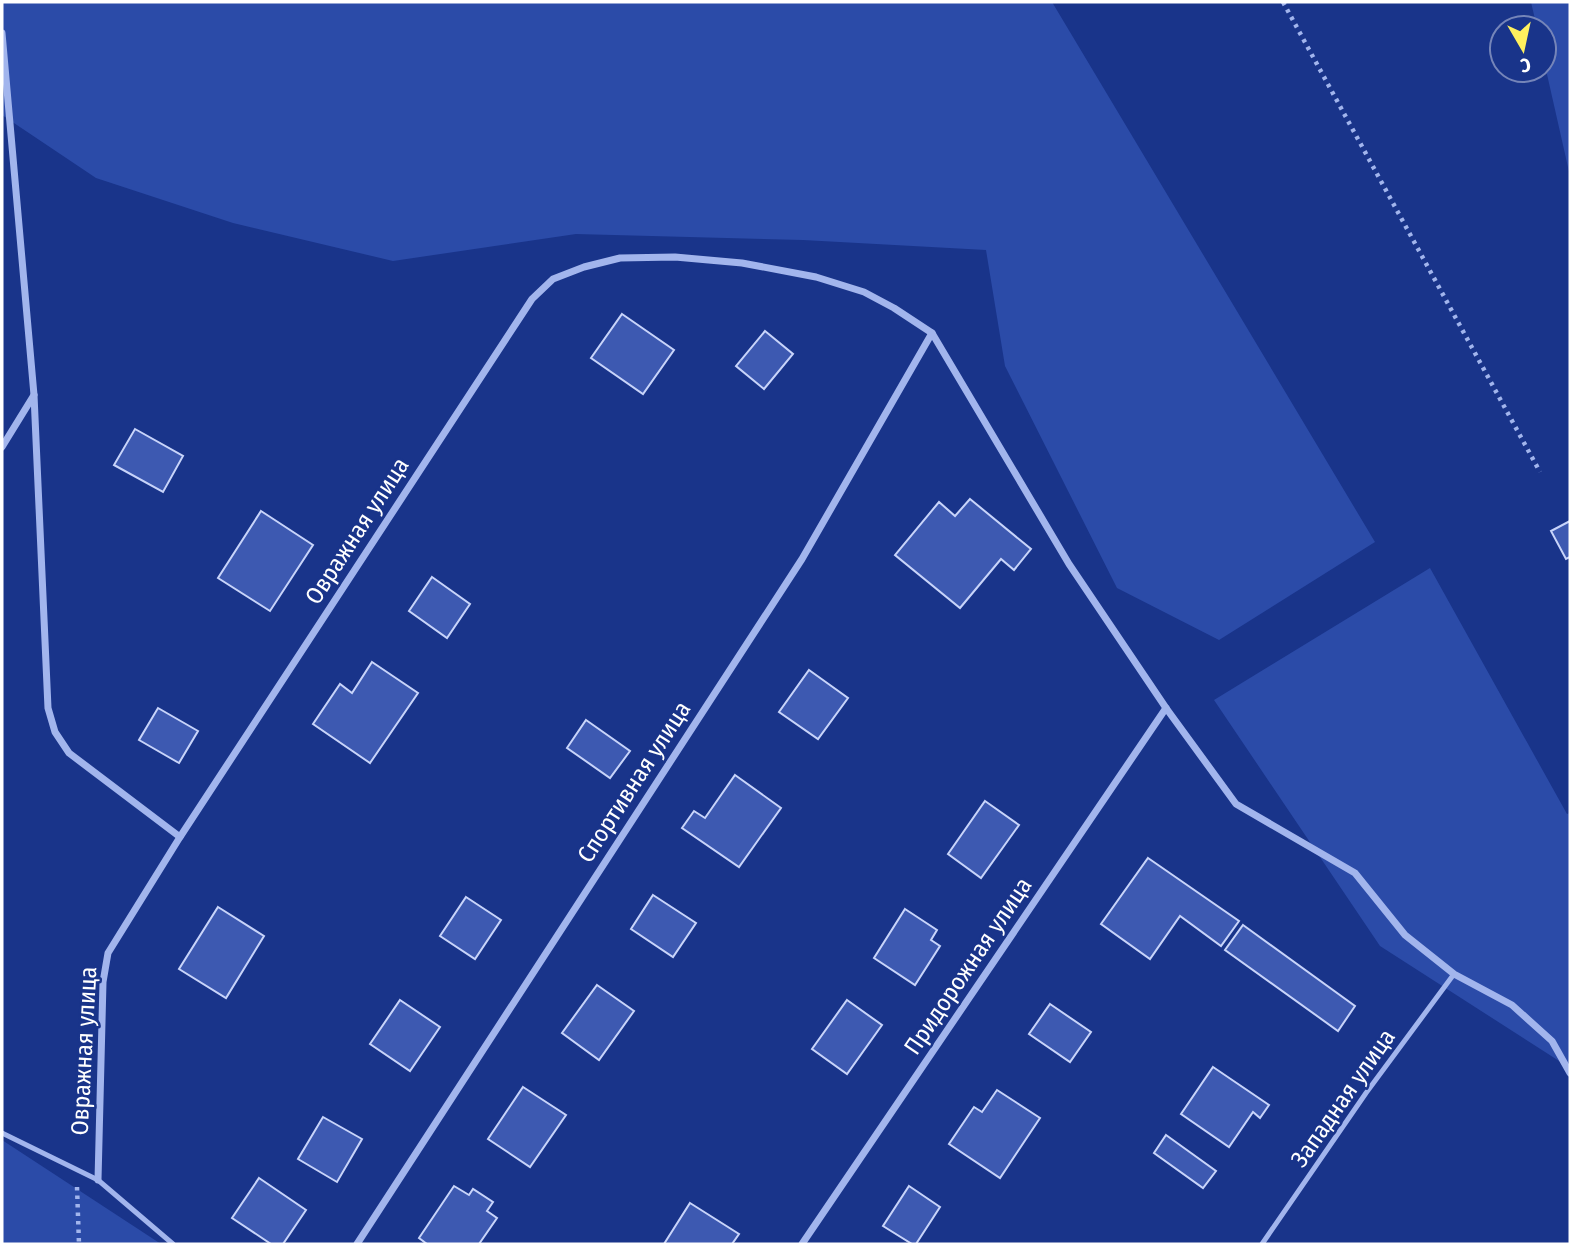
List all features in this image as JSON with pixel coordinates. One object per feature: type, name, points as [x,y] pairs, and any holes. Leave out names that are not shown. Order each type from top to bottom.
[{"type":"street","points":[[2,33],[34,395],[48,708],[55,732],[69,753],[180,837]]},
{"type":"street","name":"Овражная улица","points":[[98,1180],[103,982],[108,953],[180,837],[532,299],[554,279],[584,267],[620,258],[675,257],[742,263],[816,276],[864,292],[932,333]]},
{"type":"street","points":[[932,333],[1069,564],[1166,709],[1236,804],[1355,873],[1405,934],[1454,974],[1512,1005],[1552,1041],[1570,1073]]},
{"type":"street","name":"Спортивная улица","points":[[357,1244],[802,559],[932,333]]},
{"type":"street","points":[[2,447],[34,395]]},
{"type":"street","name":"Придорожная улица","points":[[802,1244],[1166,709]]},
{"type":"lane","name":"Западная улица","points":[[1262,1244],[1366,1093],[1454,974]]},
{"type":"lane","points":[[2,1133],[98,1180],[173,1244]]},
{"type":"path","points":[[1283,2],[1540,472]]},
{"type":"path","points":[[76,1169],[79,1244]]},
{"type":"shaded area","points":[[2,2],[1052,2],[1375,542],[1219,640],[1117,588],[1005,366],[986,250],[803,240],[576,234],[393,261],[233,223],[96,178],[2,115]]},
{"type":"shaded area","points":[[1531,2],[1570,2],[1570,176],[1549,84],[1558,84],[1558,14],[1534,14]]},
{"type":"shaded area","points":[[1430,568],[1567,814],[1570,813],[1570,1068],[1380,946],[1214,700]]},
{"type":"shaded area","points":[[2,1140],[161,1244],[2,1244]]},
{"type":"building","points":[[622,314],[674,350],[643,394],[591,358]]},
{"type":"building","points":[[765,331],[793,354],[764,389],[736,366]]},
{"type":"building","points":[[135,429],[183,456],[163,492],[114,465]]},
{"type":"building","points":[[970,499],[1031,549],[1014,570],[1001,559],[960,608],[895,555],[939,502],[955,516]]},
{"type":"building","points":[[261,511],[313,545],[270,611],[218,578]]},
{"type":"building","points":[[1570,521],[1570,557],[1566,559],[1551,531]]},
{"type":"building","points":[[432,577],[470,604],[447,638],[409,611]]},
{"type":"building","points":[[372,662],[418,693],[370,763],[313,724],[340,684],[352,693]]},
{"type":"building","points":[[809,670],[848,698],[818,739],[779,712]]},
{"type":"building","points":[[158,708],[198,731],[179,763],[139,740]]},
{"type":"building","points":[[586,720],[630,751],[610,778],[567,748]]},
{"type":"building","points":[[735,775],[781,808],[739,867],[682,828],[694,811],[705,818]]},
{"type":"building","points":[[985,801],[1019,825],[981,878],[948,854]]},
{"type":"building","points":[[1148,858],[1239,921],[1221,946],[1180,916],[1150,959],[1101,924]]},
{"type":"building","points":[[653,895],[696,923],[673,957],[631,929]]},
{"type":"building","points":[[466,897],[501,920],[475,959],[440,936]]},
{"type":"building","points":[[218,907],[264,936],[226,998],[179,969]]},
{"type":"building","points":[[905,909],[937,930],[931,940],[940,946],[915,985],[874,958]]},
{"type":"building","points":[[1243,925],[1355,1006],[1338,1031],[1225,950]]},
{"type":"building","points":[[597,985],[634,1011],[599,1060],[562,1033]]},
{"type":"building","points":[[400,1000],[440,1027],[410,1071],[370,1044]]},
{"type":"building","points":[[847,1000],[882,1025],[847,1074],[812,1049]]},
{"type":"building","points":[[1050,1004],[1091,1032],[1070,1062],[1029,1034]]},
{"type":"building","points":[[1213,1067],[1269,1105],[1260,1118],[1253,1112],[1229,1147],[1181,1114]]},
{"type":"building","points":[[523,1087],[566,1115],[530,1167],[488,1139]]},
{"type":"building","points":[[997,1090],[1040,1118],[1000,1178],[949,1144],[974,1107],[982,1112]]},
{"type":"building","points":[[323,1117],[362,1139],[337,1182],[298,1159]]},
{"type":"building","points":[[1166,1135],[1216,1171],[1203,1188],[1154,1153]]},
{"type":"building","points":[[259,1178],[306,1210],[283,1244],[271,1244],[232,1218]]},
{"type":"building","points":[[454,1186],[469,1195],[473,1189],[493,1202],[487,1211],[497,1218],[479,1244],[427,1244],[419,1238]]},
{"type":"building","points":[[909,1186],[940,1207],[916,1244],[883,1226]]},
{"type":"building","points":[[690,1203],[739,1234],[732,1244],[664,1244]]}]
